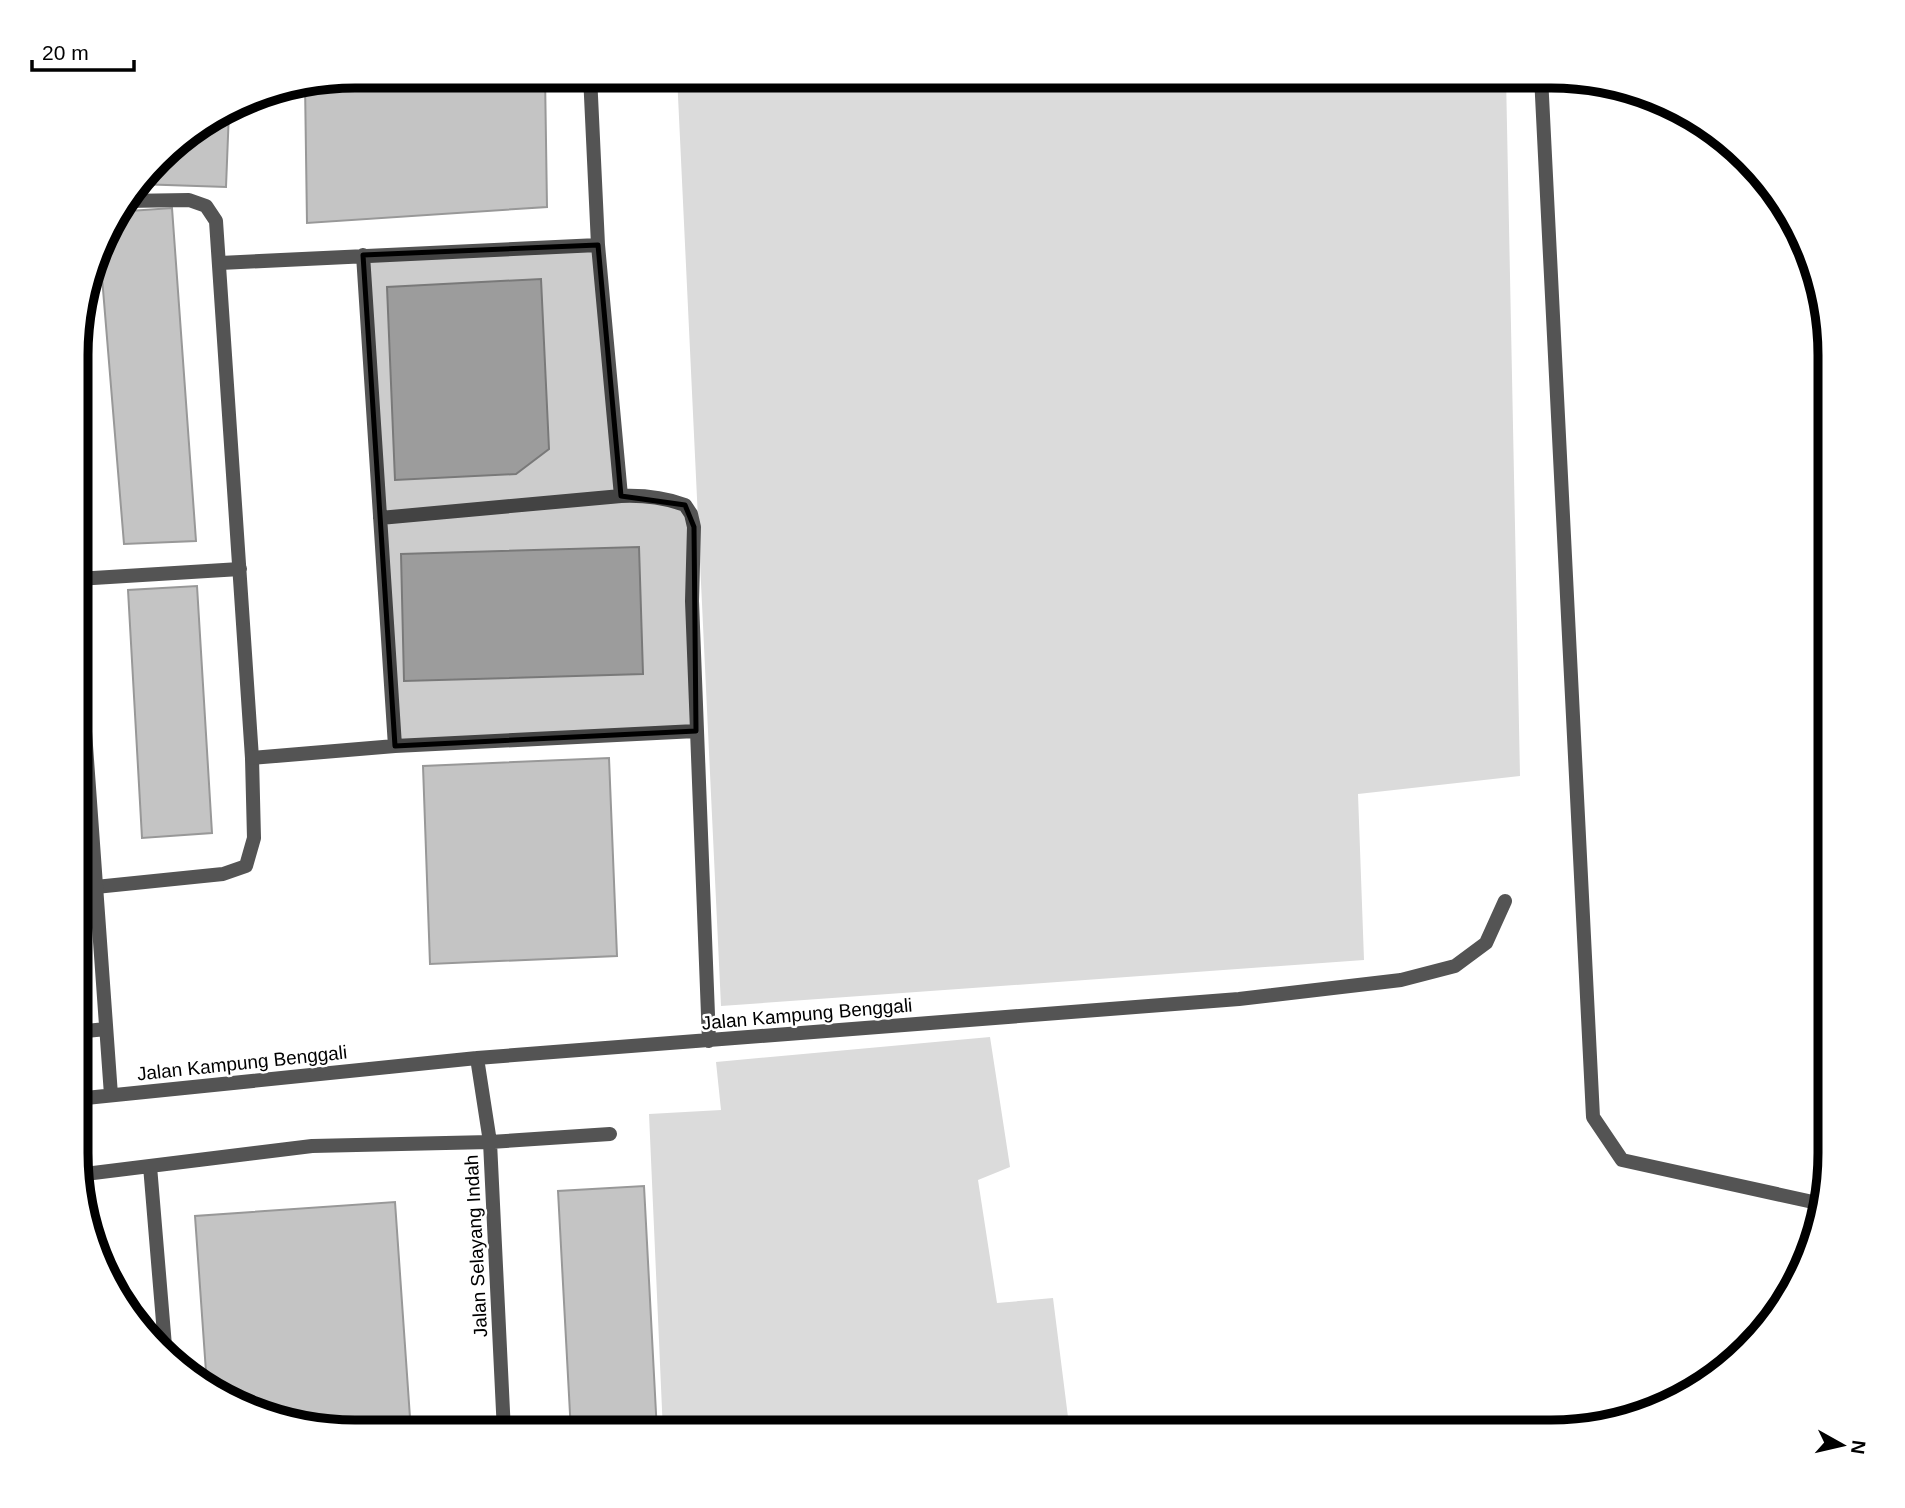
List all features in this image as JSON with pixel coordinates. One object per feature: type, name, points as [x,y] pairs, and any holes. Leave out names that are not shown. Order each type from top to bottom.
[{"type":"street","points":[[591,88],[598,245],[621,496]]},
{"type":"street","points":[[1542,88],[1593,1117],[1622,1160],[1813,1202]]},
{"type":"street","points":[[88,889],[223,874],[246,866],[254,838],[252,758],[216,221],[206,206],[189,200],[136,201]]},
{"type":"street","points":[[219,262],[598,245]]},
{"type":"street","points":[[363,255],[395,746]]},
{"type":"street","points":[[380,518],[645,495],[666,498],[685,505],[691,514],[694,527],[692,601],[709,1041]]},
{"type":"street","points":[[88,578],[240,569]]},
{"type":"street","points":[[252,758],[395,746],[696,732]]},
{"type":"street","points":[[88,812],[111,1096]]},
{"type":"street","name":"Jalan Kampung Benggali","points":[[88,1098],[477,1058],[1239,999],[1401,980],[1455,966],[1486,943],[1505,901]]},
{"type":"street","points":[[88,1031],[106,1029]]},
{"type":"street","name":"Jalan Selayang Indah","points":[[477,1058],[490,1142],[503,1420]]},
{"type":"street","points":[[88,1174],[312,1146],[490,1142],[610,1134]]},
{"type":"street","points":[[150,1166],[165,1341]]},
{"type":"highlighted area","points":[[598,245],[621,496],[685,505],[694,527],[696,731],[395,746],[363,255]]},
{"type":"shaded area","points":[[678,88],[1506,88],[1520,776],[1358,794],[1364,960],[721,1006]]},
{"type":"shaded area","points":[[990,1037],[1010,1167],[978,1180],[997,1303],[1053,1298],[1068,1420],[662,1420],[649,1114],[721,1110],[716,1062]]},
{"type":"building","points":[[337,88],[545,88],[547,207],[307,223],[305,92]]},
{"type":"building","points":[[229,119],[226,187],[149,184],[178,154],[206,132]]},
{"type":"building","points":[[172,208],[196,541],[124,544],[101,270],[129,211]]},
{"type":"building","points":[[541,279],[549,449],[516,474],[395,480],[387,287]]},
{"type":"building","points":[[639,547],[643,674],[404,681],[401,554]]},
{"type":"building","points":[[197,586],[212,833],[142,838],[128,590]]},
{"type":"building","points":[[609,758],[617,956],[430,964],[423,766]]},
{"type":"building","points":[[644,1186],[656,1420],[570,1420],[558,1191]]},
{"type":"building","points":[[395,1202],[410,1420],[337,1420],[302,1415],[252,1400],[206,1376],[195,1216]]}]
